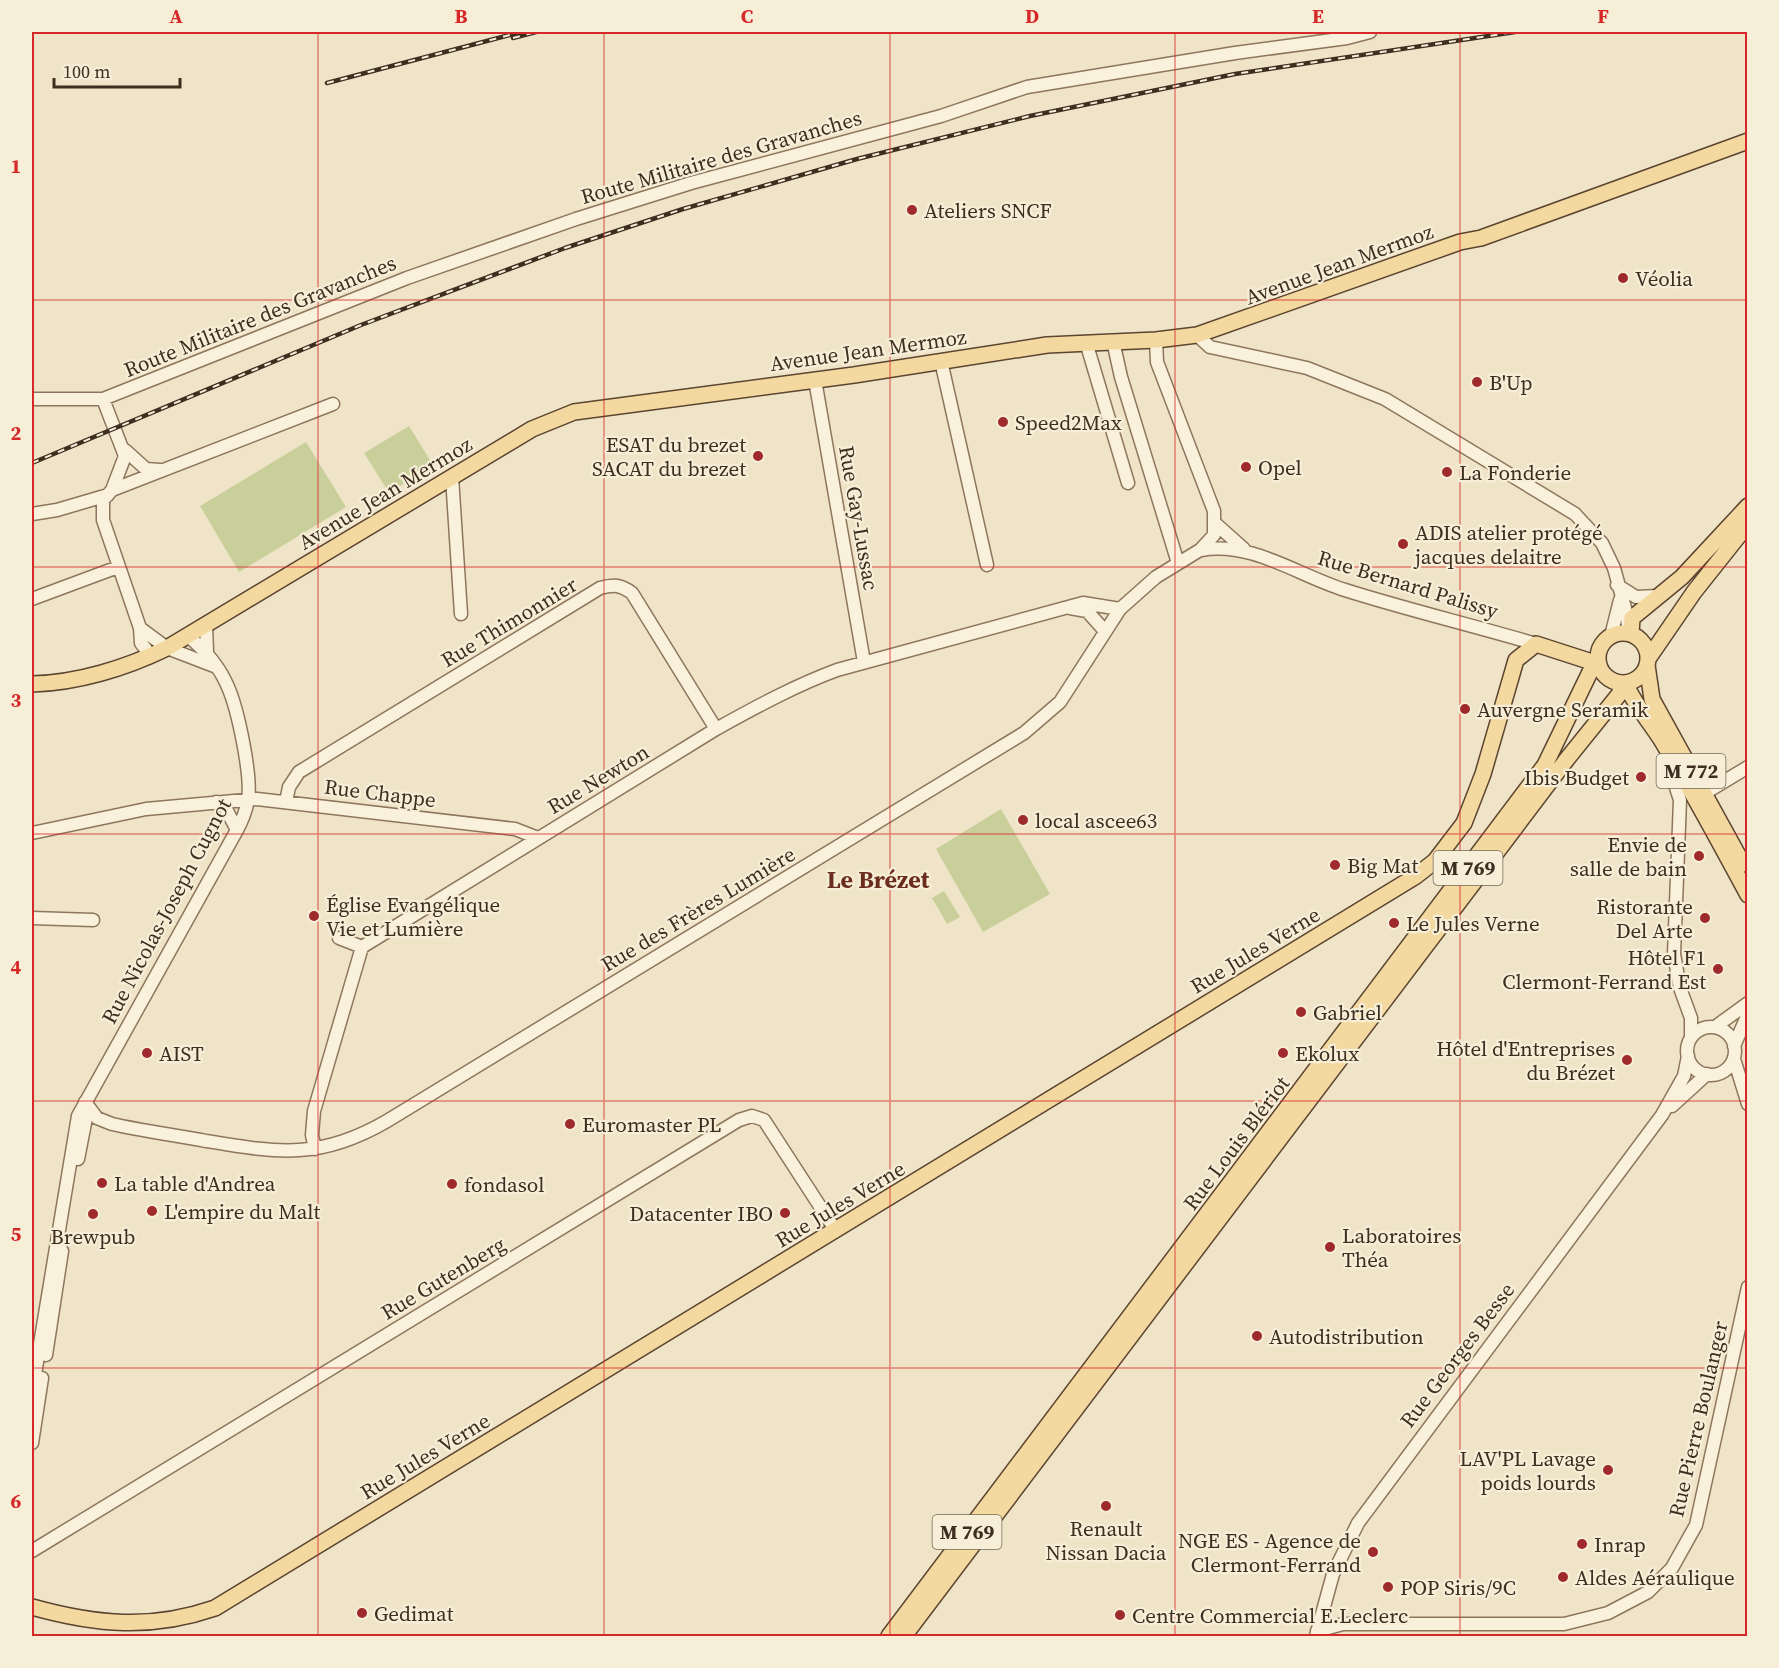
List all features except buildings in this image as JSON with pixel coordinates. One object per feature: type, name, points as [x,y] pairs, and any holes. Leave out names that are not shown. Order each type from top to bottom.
[{"type":"main road","name":"Avenue Jean Mermoz","points":[[32,684],[81,677],[128,664],[151,656],[189,637],[532,429],[574,412],[815,380],[1047,345],[1156,340],[1197,334],[1460,242],[1481,238],[1748,141]]},
{"type":"main road","points":[[1630,634],[1632,618],[1682,577],[1748,506]]},
{"type":"main road","points":[[1630,634],[1606,640],[1598,664],[1607,677],[1622,683],[1637,679],[1694,592],[1748,524]]},
{"type":"main road","points":[[1630,634],[1646,647],[1648,662]]},
{"type":"main road","name":"Rue Bernard Palissy","points":[[1567,653],[1606,640]]},
{"type":"main road","points":[[1516,660],[1536,644]]},
{"type":"main road","name":"Rue Bernard Palissy","points":[[1536,644],[1598,664]]},
{"type":"main road","points":[[1567,653],[1581,672],[1578,700]]},
{"type":"main road","name":"Rue Jules Verne","points":[[32,1607],[127,1624],[168,1622],[216,1608],[1394,890],[1435,861],[1451,843],[1474,803],[1516,660]]},
{"type":"main road","name":"M 772","points":[[1648,662],[1652,699],[1748,872]]},
{"type":"main road","name":"Rue Louis Blériot","points":[[889,1636],[1545,765],[1590,672],[1598,664]]},
{"type":"main road","name":"M 772","points":[[1622,683],[1649,720],[1748,895]]},
{"type":"main road","name":"Rue Louis Blériot","points":[[904,1636],[1567,759],[1621,692],[1622,683]]},
{"type":"main road","points":[[1567,759],[1609,712],[1621,705],[1627,704],[1649,720]]},
{"type":"street","name":"Route Militaire des Gravanches","points":[[103,399],[407,278],[576,219],[691,183],[941,116],[1028,87],[1235,53],[1347,38],[1370,32]]},
{"type":"street","points":[[1197,334],[1210,347],[1307,368],[1335,377],[1384,399],[1575,514],[1602,543],[1614,568],[1630,634]]},
{"type":"street","points":[[1156,340],[1157,362],[1214,511],[1216,524]]},
{"type":"street","points":[[1113,341],[1121,377],[1178,563]]},
{"type":"street","points":[[1086,342],[1128,483]]},
{"type":"street","points":[[941,361],[987,565]]},
{"type":"street","name":"Rue Gay-Lussac","points":[[815,380],[864,662]]},
{"type":"street","points":[[32,399],[103,399],[123,447],[124,461],[110,493],[103,500],[103,520],[140,628],[141,643],[151,656]]},
{"type":"street","points":[[32,514],[57,510],[110,493],[333,404]]},
{"type":"street","points":[[123,447],[146,469],[164,470]]},
{"type":"street","points":[[452,477],[461,614]]},
{"type":"street","name":"Rue Bernard Palissy","points":[[1216,524],[1245,550]]},
{"type":"street","name":"Rue des Frères Lumière","points":[[85,1123],[112,1124],[260,1150],[294,1152],[344,1142],[387,1121],[1024,733],[1060,702],[1104,630],[1120,609],[1156,577],[1200,550],[1214,535],[1216,524]]},
{"type":"street","name":"Rue Bernard Palissy","points":[[1200,550],[1219,547],[1245,550],[1343,590],[1536,644]]},
{"type":"street","points":[[32,599],[118,567]]},
{"type":"street","name":"Rue Thimonnier","points":[[286,802],[289,787],[299,772],[600,588],[613,584],[623,586],[632,593],[716,729]]},
{"type":"street","points":[[1619,591],[1636,597],[1658,596]]},
{"type":"street","points":[[1606,640],[1619,591]]},
{"type":"street","name":"Rue Newton","points":[[362,948],[716,729],[772,697],[805,682],[864,662],[1089,602],[1120,609]]},
{"type":"street","points":[[1065,608],[1086,611],[1104,630]]},
{"type":"street","name":"Rue Nicolas-Joseph Cugnot","points":[[206,625],[207,652]]},
{"type":"street","points":[[140,628],[167,648],[214,666]]},
{"type":"street","points":[[1501,634],[1512,646],[1516,660]]},
{"type":"street","name":"Rue Nicolas-Joseph Cugnot","points":[[32,1392],[72,1140],[78,1116],[237,830],[248,800],[249,782],[235,706],[227,685],[207,652],[189,637]]},
{"type":"street","points":[[128,664],[141,643]]},
{"type":"street","points":[[1649,720],[1670,766],[1680,800],[1681,823],[1674,954],[1680,988],[1691,1018],[1688,1056],[1695,1068],[1712,1074],[1745,1100]]},
{"type":"street","points":[[1705,793],[1748,767]]},
{"type":"street","name":"Rue Chappe","points":[[32,832],[146,809],[248,800],[286,802],[515,829],[538,838]]},
{"type":"street","points":[[216,802],[225,807],[237,830]]},
{"type":"street","points":[[32,918],[93,920]]},
{"type":"street","points":[[315,1149],[312,1135],[314,1112],[362,948],[339,938]]},
{"type":"street","points":[[1691,1038],[1748,1003]]},
{"type":"street","points":[[1745,1100],[1734,1059],[1734,1046],[1748,1014]]},
{"type":"street","points":[[1691,1018],[1727,1034],[1734,1046]]},
{"type":"street","name":"Rue Georges Besse","points":[[1316,1634],[1321,1611],[1339,1559],[1370,1506],[1662,1115],[1684,1076],[1688,1056]]},
{"type":"street","points":[[1712,1074],[1725,1070],[1734,1059]]},
{"type":"street","name":"Rue Georges Besse","points":[[1662,1115],[1712,1074]]},
{"type":"street","name":"Rue des Frères Lumière","points":[[85,1102],[97,1118],[112,1124]]},
{"type":"street","name":"Rue Nicolas-Joseph Cugnot","points":[[32,1443],[85,1123],[85,1102]]},
{"type":"street","name":"Rue Gutenberg","points":[[32,1551],[739,1120],[752,1116],[764,1120],[771,1127],[836,1231]]},
{"type":"street","name":"Rue Pierre Boulanger","points":[[1316,1634],[1343,1624],[1564,1624],[1608,1613],[1648,1592],[1672,1568],[1696,1525],[1748,1287]]},
{"type":"street","points":[[1321,1611],[1343,1624]]},
{"type":"green space","points":[[409,426],[433,465],[389,493],[364,453]]},
{"type":"green space","points":[[306,442],[346,507],[239,572],[200,506]]},
{"type":"green space","points":[[1001,809],[1050,894],[983,932],[936,849]]},
{"type":"green space","points":[[944,891],[960,917],[947,924],[932,898]]},
{"type":"railway","points":[[327,83],[521,32]]},
{"type":"railway","points":[[513,38],[536,32]]},
{"type":"railway","points":[[32,463],[361,325],[565,248],[683,209],[857,159],[1030,116],[1235,74],[1515,32]]},
{"type":"place","name":"Ateliers SNCF","points":[[912,210]]},
{"type":"place","name":"Véolia","points":[[1623,278]]},
{"type":"place","name":"B'Up","points":[[1477,382]]},
{"type":"place","name":"Speed2Max","points":[[1003,422]]},
{"type":"place","name":"ESAT du brezet SACAT du brezet","points":[[758,456]]},
{"type":"place","name":"Opel","points":[[1246,467]]},
{"type":"place","name":"La Fonderie","points":[[1447,472]]},
{"type":"place","name":"ADIS atelier protégé jacques delaitre","points":[[1403,544]]},
{"type":"place","name":"Auvergne Seramik","points":[[1465,709]]},
{"type":"place","name":"Ibis Budget","points":[[1641,777]]},
{"type":"place","name":"local ascee63","points":[[1023,820]]},
{"type":"place","name":"Envie de salle de bain","points":[[1699,856]]},
{"type":"place","name":"Big Mat","points":[[1335,865]]},
{"type":"place","name":"Église Evangélique Vie et Lumière","points":[[314,916]]},
{"type":"place","name":"Ristorante Del Arte","points":[[1705,918]]},
{"type":"place","name":"Le Jules Verne","points":[[1394,923]]},
{"type":"place","name":"Hôtel F1 Clermont-Ferrand Est","points":[[1718,969]]},
{"type":"place","name":"Gabriel","points":[[1301,1012]]},
{"type":"place","name":"AIST","points":[[147,1053]]},
{"type":"place","name":"Ekolux","points":[[1283,1053]]},
{"type":"place","name":"Hôtel d'Entreprises du Brézet","points":[[1627,1060]]},
{"type":"place","name":"Euromaster PL","points":[[570,1124]]},
{"type":"place","name":"La table d'Andrea","points":[[102,1183]]},
{"type":"place","name":"fondasol","points":[[452,1184]]},
{"type":"place","name":"L'empire du Malt","points":[[152,1211]]},
{"type":"place","name":"Datacenter IBO","points":[[785,1213]]},
{"type":"place","name":"Brewpub","points":[[93,1214]]},
{"type":"place","name":"Laboratoires Théa","points":[[1330,1247]]},
{"type":"place","name":"Autodistribution","points":[[1257,1336]]},
{"type":"place","name":"LAV'PL Lavage poids lourds","points":[[1608,1470]]},
{"type":"place","name":"Renault Nissan Dacia","points":[[1106,1506]]},
{"type":"place","name":"Inrap","points":[[1582,1544]]},
{"type":"place","name":"NGE ES - Agence de Clermont-Ferrand","points":[[1373,1552]]},
{"type":"place","name":"Aldes Aéraulique","points":[[1563,1577]]},
{"type":"place","name":"POP Siris/9C","points":[[1388,1587]]},
{"type":"place","name":"Gedimat","points":[[362,1613]]},
{"type":"place","name":"Centre Commercial E.Leclerc","points":[[1120,1615]]},
{"type":"district","name":"Le Brézet","points":[[878,879]]}]
